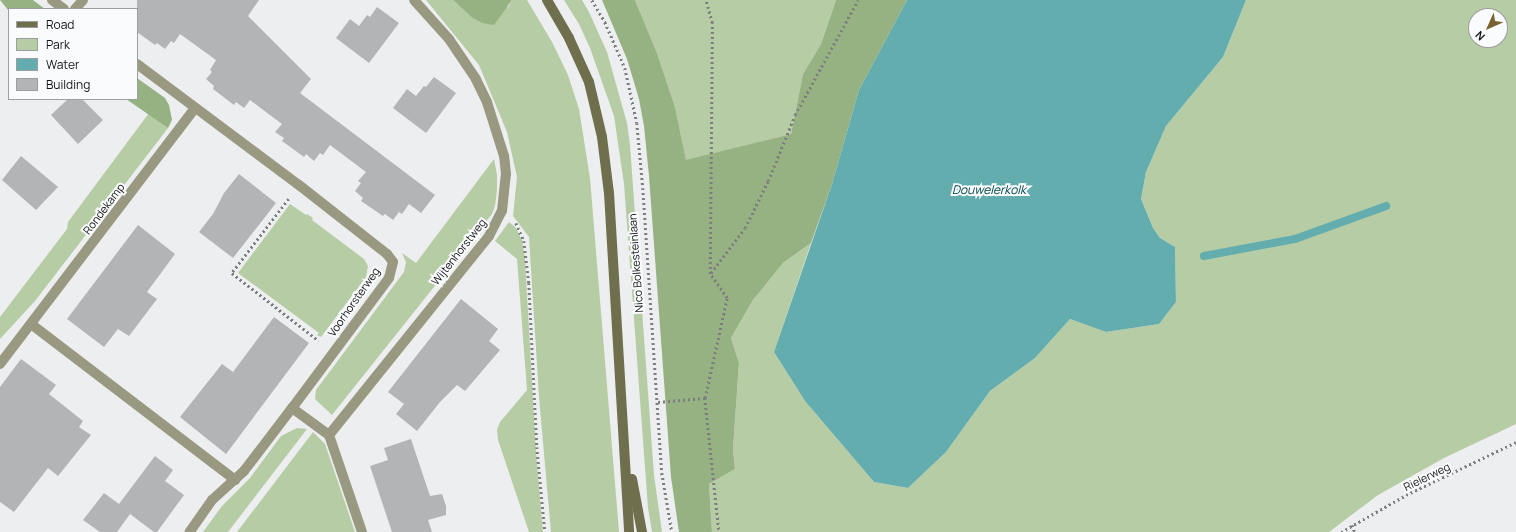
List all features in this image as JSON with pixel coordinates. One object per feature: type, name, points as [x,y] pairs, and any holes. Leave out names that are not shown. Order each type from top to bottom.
[{"type":"street","points":[[52,0],[63,8]]},
{"type":"street","points":[[76,8],[82,0]]},
{"type":"street","name":"Wijtenhorstweg","points":[[329,435],[489,236],[502,211],[506,174],[504,156],[487,102],[476,79],[449,39],[414,0]]},
{"type":"street","name":"Nico Bolkesteinlaan","points":[[547,0],[569,38],[589,82],[602,137],[609,193],[617,351],[624,424],[629,532]]},
{"type":"street","name":"Voorhorsterweg","points":[[138,65],[299,185],[387,254],[393,262],[389,278],[292,408],[235,480],[212,500],[190,532]]},
{"type":"street","name":"Rondekamp","points":[[0,364],[32,324],[195,108]]},
{"type":"street","points":[[32,324],[235,480]]},
{"type":"street","points":[[292,408],[329,435],[362,532]]},
{"type":"street","name":"Nico Bolkesteinlaan","points":[[624,424],[642,532]]},
{"type":"path","name":"Nico Bolkesteinlaan","points":[[592,0],[605,22],[625,68],[637,123],[662,473],[672,532]]},
{"type":"path","points":[[706,0],[712,22],[710,274],[727,298],[705,398],[719,532]]},
{"type":"path","points":[[710,274],[744,228],[768,181],[795,115],[858,0]]},
{"type":"path","points":[[299,185],[232,273],[334,352]]},
{"type":"path","points":[[502,211],[517,224],[524,241],[529,283],[537,447],[545,532]]},
{"type":"path","points":[[658,402],[705,398]]},
{"type":"path","name":"Rielerweg","points":[[1341,532],[1406,495],[1516,442]]},
{"type":"path","points":[[1352,525],[1355,532]]},
{"type":"green space","points":[[0,0],[33,0],[44,8],[8,8],[8,10]]},
{"type":"green space","points":[[426,0],[453,0],[470,16],[508,7],[512,0],[527,0],[552,42],[568,75],[579,109],[590,178],[619,532],[551,532],[539,397],[529,237],[513,216],[517,177],[507,132],[479,65]]},
{"type":"green space","points":[[453,0],[512,0],[494,25],[482,23],[470,16]]},
{"type":"green space","points":[[564,0],[582,0],[589,12],[607,52],[627,123],[630,145],[654,475],[662,532],[652,532],[648,508],[624,184],[614,116],[590,48],[579,24]]},
{"type":"green space","points":[[602,0],[635,0],[657,53],[675,107],[686,160],[791,134],[803,74],[821,44],[836,0],[907,0],[859,90],[832,184],[811,243],[783,263],[753,300],[731,338],[739,363],[733,449],[735,469],[709,484],[712,532],[679,532],[671,477],[644,126],[639,99],[627,59]]},
{"type":"green space","points":[[635,0],[836,0],[821,44],[803,74],[791,134],[686,161],[675,107],[657,53]]},
{"type":"green space","points":[[1246,0],[1516,0],[1516,424],[1444,458],[1378,495],[1329,532],[712,532],[709,484],[735,469],[733,449],[739,363],[731,338],[753,300],[783,263],[811,243],[774,352],[805,401],[874,482],[908,488],[946,452],[990,391],[1035,358],[1070,319],[1106,332],[1159,324],[1176,302],[1175,247],[1160,238],[1153,228],[1141,199],[1146,172],[1166,126],[1223,57]]},
{"type":"green space","points":[[138,79],[165,98],[169,105],[172,120],[168,128],[127,100],[138,100]]},
{"type":"green space","points":[[149,113],[168,128],[35,301],[0,339],[0,317],[67,229],[68,222]]},
{"type":"green space","points":[[494,159],[497,175],[497,190],[495,206],[492,214],[332,415],[315,399],[316,390],[404,272],[406,262],[402,253],[416,263]]},
{"type":"green space","points":[[290,204],[313,218],[312,220],[364,259],[368,266],[366,277],[321,337],[317,335],[319,333],[238,273]]},
{"type":"green space","points":[[509,222],[516,228],[522,240],[525,259],[536,452],[543,532],[529,532],[498,440],[497,430],[500,422],[527,390],[517,259],[495,241]]},
{"type":"green space","points":[[297,428],[307,429],[228,532],[203,532],[222,506],[250,478],[281,436]]},
{"type":"green space","points":[[313,432],[325,444],[355,532],[237,532]]},
{"type":"water","name":"Douwelerkolk","points":[[907,0],[1246,0],[1223,57],[1166,126],[1146,172],[1141,199],[1153,228],[1160,238],[1175,247],[1176,302],[1159,324],[1106,332],[1070,319],[1035,358],[990,391],[946,452],[908,488],[874,482],[805,401],[774,352],[832,184],[859,90]]},
{"type":"building","points":[[137,0],[259,0],[248,16],[311,79],[300,93],[435,195],[421,213],[409,204],[402,214],[399,212],[393,220],[385,214],[383,216],[361,201],[363,198],[355,191],[361,183],[358,181],[366,172],[330,145],[323,155],[320,153],[314,161],[306,154],[304,157],[282,141],[284,138],[275,132],[282,124],[250,100],[244,108],[236,102],[234,105],[213,89],[214,86],[206,79],[212,72],[210,70],[216,60],[180,34],[174,43],[171,41],[165,49],[157,43],[155,45],[138,33]]},
{"type":"building","points":[[377,7],[399,23],[369,63],[336,38],[350,19],[359,26],[367,15],[370,17]]},
{"type":"building","points":[[434,77],[456,93],[426,133],[393,108],[407,89],[416,96]]},
{"type":"building","points":[[67,100],[83,100],[103,120],[78,144],[51,115]]},
{"type":"building","points":[[21,156],[58,187],[36,210],[2,180]]},
{"type":"building","points":[[239,174],[276,203],[233,258],[199,232],[213,214],[224,193]]},
{"type":"building","points":[[138,225],[175,254],[147,292],[157,299],[129,336],[118,329],[104,347],[67,319]]},
{"type":"building","points":[[461,299],[498,329],[489,341],[500,350],[465,391],[457,385],[440,402],[417,431],[396,414],[404,404],[388,392]]},
{"type":"building","points":[[274,317],[309,343],[226,454],[180,417],[222,364],[233,372]]},
{"type":"building","points":[[21,359],[56,385],[49,394],[83,421],[79,427],[91,435],[58,476],[48,468],[14,512],[0,502],[0,387]]},
{"type":"building","points":[[411,439],[430,496],[442,494],[446,506],[446,515],[428,520],[432,532],[392,532],[370,466],[388,460],[384,448]]},
{"type":"building","points":[[155,456],[173,470],[165,481],[184,495],[157,532],[154,532],[130,514],[117,532],[100,532],[83,520],[104,493],[119,504]]},
{"type":"waterway","points":[[1204,256],[1295,239],[1386,206]]}]
